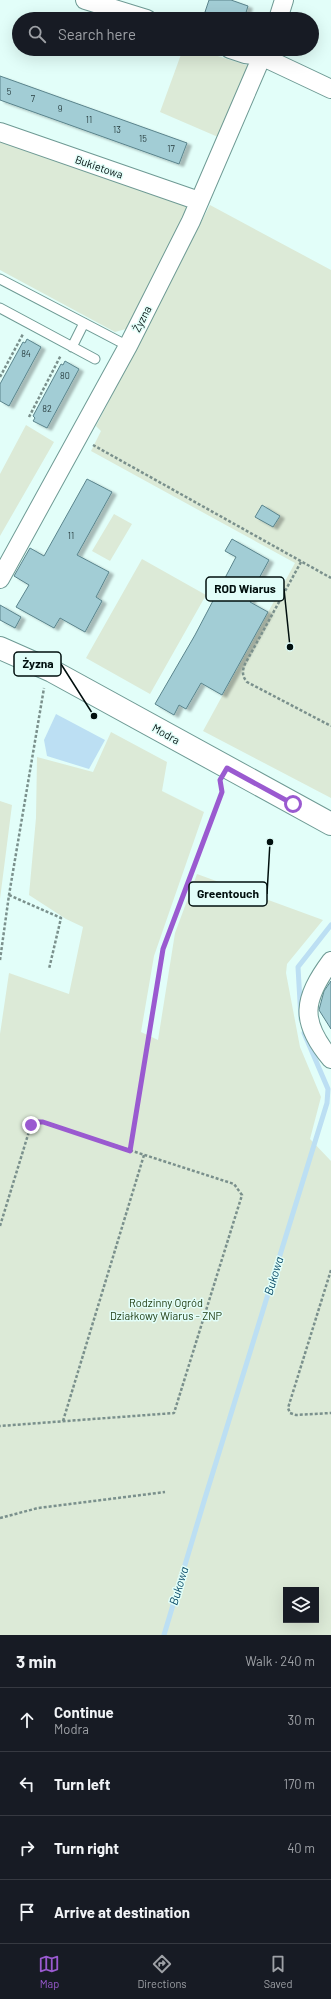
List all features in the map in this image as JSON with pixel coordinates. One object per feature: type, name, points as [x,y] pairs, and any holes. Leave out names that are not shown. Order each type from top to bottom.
[{"type":"street","points":[[85,0],[124,12]]},
{"type":"street","points":[[280,12],[284,0]]},
{"type":"street","name":"Żyzna","points":[[0,579],[128,346],[199,202],[262,56]]},
{"type":"street","points":[[269,56],[331,89]]},
{"type":"street","name":"Bukietowa","points":[[0,132],[199,202]]},
{"type":"street","name":"Modra","points":[[0,648],[52,671],[331,824]]},
{"type":"street","points":[[331,961],[314,986],[309,998],[308,1010],[312,1028],[320,1046],[331,1059]]},
{"type":"lane","points":[[0,279],[128,346]]},
{"type":"lane","points":[[0,308],[95,359]]},
{"type":"lane","points":[[70,345],[84,323]]},
{"type":"path","points":[[0,377],[29,323]]},
{"type":"path","points":[[29,417],[70,345]]},
{"type":"path","points":[[94,446],[331,578]]},
{"type":"path","points":[[301,562],[242,671],[247,682],[331,726]]},
{"type":"path","points":[[0,960],[41,694],[52,671]]},
{"type":"path","points":[[130,1151],[163,949],[222,792],[220,780],[227,768]]},
{"type":"path","points":[[9,895],[61,918],[50,969]]},
{"type":"path","points":[[0,1226],[31,1125],[36,1122],[43,1122],[234,1184],[242,1195],[174,1413],[0,1426]]},
{"type":"path","points":[[63,1421],[144,1155]]},
{"type":"path","points":[[331,1270],[288,1408],[290,1414],[296,1415],[331,1413]]},
{"type":"path","points":[[0,1518],[38,1508],[166,1492]]},
{"type":"green space","points":[[180,56],[218,56],[249,66],[218,137],[160,112]]},
{"type":"green space","points":[[0,139],[190,204],[126,329],[115,332],[0,270]]},
{"type":"green space","points":[[210,205],[331,270],[331,798],[203,731],[295,563],[91,451],[101,431],[96,426]]},
{"type":"green space","points":[[26,425],[54,442],[0,536],[0,474]]},
{"type":"green space","points":[[114,514],[132,524],[110,561],[92,551]]},
{"type":"green space","points":[[142,559],[206,595],[150,694],[86,658]]},
{"type":"green space","name":"Rodzinny Ogród Działkowy Wiarus - ZNP","points":[[111,732],[167,762],[162,791],[204,812],[154,956],[141,1032],[158,1040],[175,933],[197,874],[323,920],[287,964],[286,973],[300,1047],[321,1097],[310,1139],[331,1161],[331,1635],[0,1635],[0,1034],[9,973],[69,994],[83,927],[66,919],[29,895],[36,818],[37,757],[93,772]]},
{"type":"green space","points":[[0,801],[12,805],[0,899]]},
{"type":"water","points":[[56,714],[105,740],[89,769],[47,756],[44,740]]},
{"type":"building","points":[[209,0],[231,0],[248,6],[246,12],[205,12]]},
{"type":"building","points":[[0,76],[187,143],[179,164],[0,100]]},
{"type":"building","points":[[27,339],[41,347],[9,406],[0,401],[0,384],[23,342],[25,343]]},
{"type":"building","points":[[65,361],[79,369],[47,428],[33,421],[35,418],[33,416],[61,364],[63,365]]},
{"type":"building","points":[[87,479],[112,492],[77,555],[109,572],[96,597],[102,601],[85,632],[60,618],[54,628],[16,607],[29,585],[14,576],[30,548],[44,556]]},
{"type":"building","points":[[262,505],[280,516],[273,527],[255,517]]},
{"type":"building","points":[[232,539],[269,560],[251,593],[254,595],[250,602],[268,612],[222,695],[201,683],[186,709],[179,705],[174,715],[155,704],[195,635],[236,557],[225,551]]},
{"type":"building","points":[[0,605],[21,617],[15,628],[0,620]]},
{"type":"building","points":[[331,981],[331,1029],[319,1010],[324,991]]},
{"type":"waterway","name":"Bukowa","points":[[301,1019],[298,967],[331,925]]},
{"type":"waterway","name":"Bukowa","points":[[164,1635],[327,1103],[328,1089],[304,1033]]},
{"type":"place","name":"ROD Wiarus","points":[[290,647]]},
{"type":"place","name":"Żyzna","points":[[94,716]]},
{"type":"place","name":"Greentouch","points":[[270,842]]},
{"type":"route","points":[[31,1125],[36,1122],[43,1122],[130,1151],[163,949],[222,792],[220,780],[227,768],[293,804]]}]
